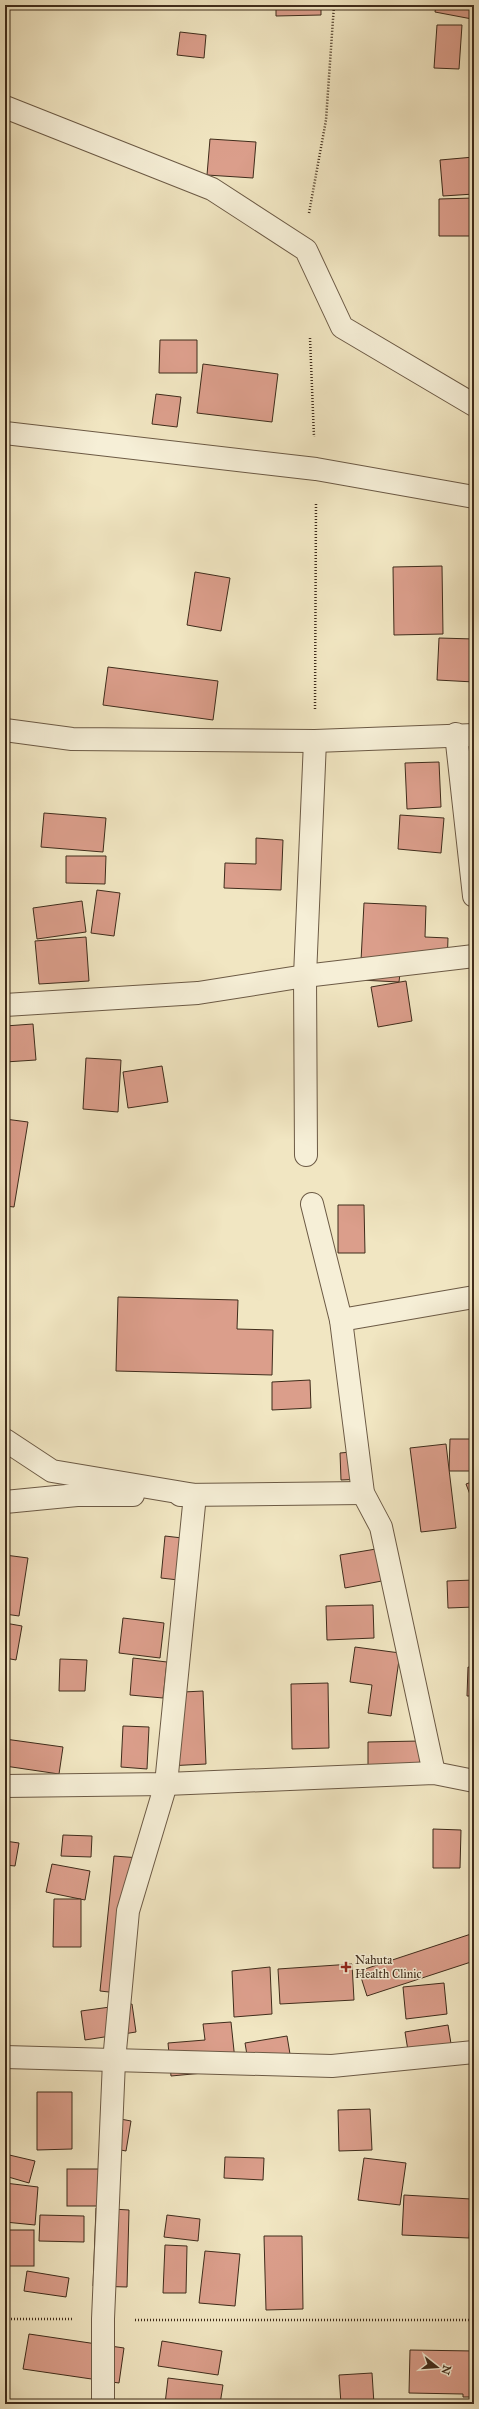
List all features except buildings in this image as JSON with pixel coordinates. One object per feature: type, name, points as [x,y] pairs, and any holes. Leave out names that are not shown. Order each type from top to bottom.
[{"type":"street","points":[[5,107],[212,189],[306,250],[342,328],[474,405]]},
{"type":"street","points":[[5,433],[316,469],[474,497]]},
{"type":"street","points":[[5,730],[72,739],[314,742],[465,735],[474,896]]},
{"type":"street","points":[[306,1155],[305,976],[314,742]]},
{"type":"street","points":[[5,1005],[198,993],[305,976],[474,956]]},
{"type":"street","points":[[312,1204],[341,1320],[363,1493],[381,1527],[434,1773]]},
{"type":"street","points":[[341,1320],[474,1297]]},
{"type":"street","points":[[5,1440],[52,1471],[195,1495]]},
{"type":"street","points":[[5,1502],[77,1495],[363,1493]]},
{"type":"street","points":[[103,2404],[103,2320],[114,2060],[128,1911],[166,1784],[195,1495]]},
{"type":"street","points":[[5,1786],[166,1784],[434,1773],[474,1781]]},
{"type":"street","points":[[5,2057],[332,2066],[474,2052]]},
{"type":"path","points":[[306,250],[306,232],[326,120],[334,5]]},
{"type":"path","points":[[310,336],[316,469],[314,742]]},
{"type":"path","points":[[5,2319],[474,2320]]},
{"type":"place","name":"Nahuta Health Clinic","points":[[346,1967]]}]
